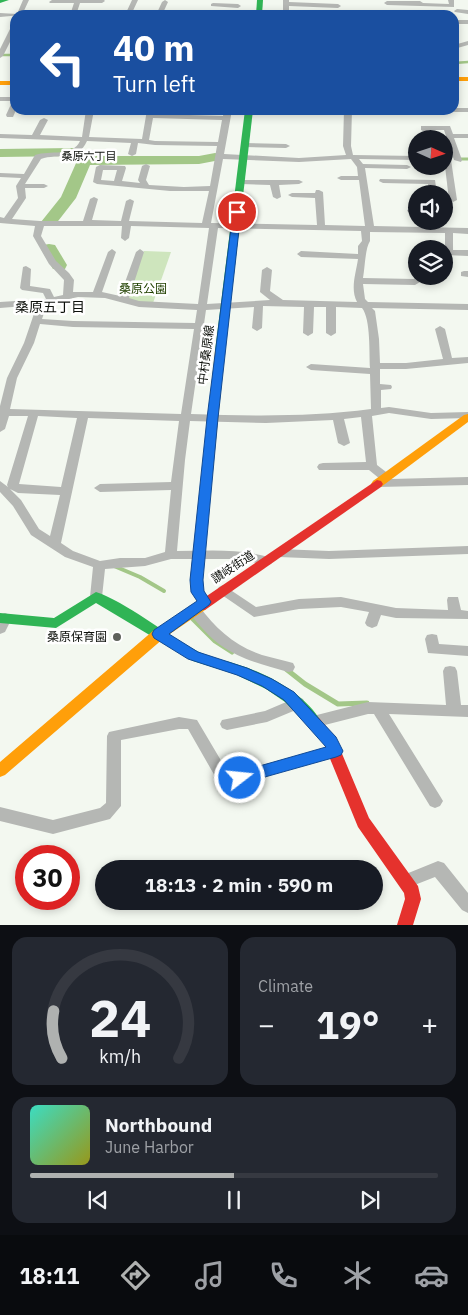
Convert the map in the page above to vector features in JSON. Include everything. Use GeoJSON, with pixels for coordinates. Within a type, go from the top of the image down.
{"type":"FeatureCollection","features":[{"type":"Feature","properties":{"kind":"street"},"geometry":{"type":"LineString","coordinates":[[0,1],[6,0]]}},
{"type":"Feature","properties":{"kind":"street"},"geometry":{"type":"LineString","coordinates":[[387,4],[420,3],[452,6],[451,0]]}},
{"type":"Feature","properties":{"kind":"street"},"geometry":{"type":"LineString","coordinates":[[52,2],[102,1]]}},
{"type":"Feature","properties":{"kind":"street"},"geometry":{"type":"LineString","coordinates":[[161,10],[165,2]]}},
{"type":"Feature","properties":{"kind":"street"},"geometry":{"type":"LineString","coordinates":[[286,2],[312,6],[338,6]]}},
{"type":"Feature","properties":{"kind":"street"},"geometry":{"type":"LineString","coordinates":[[213,5],[240,3]]}},
{"type":"Feature","properties":{"kind":"street"},"geometry":{"type":"LineString","coordinates":[[0,56],[3,45]]}},
{"type":"Feature","properties":{"kind":"street"},"geometry":{"type":"LineString","coordinates":[[4,220],[22,198],[20,186],[24,176],[40,156],[73,153],[80,150],[89,115]]}},
{"type":"Feature","properties":{"kind":"street"},"geometry":{"type":"LineString","coordinates":[[145,141],[150,115]]}},
{"type":"Feature","properties":{"kind":"street"},"geometry":{"type":"LineString","coordinates":[[167,116],[197,115]]}},
{"type":"Feature","properties":{"kind":"street"},"geometry":{"type":"LineString","coordinates":[[172,555],[176,486],[199,326],[214,188],[227,115]]}},
{"type":"Feature","properties":{"kind":"street","name":"中村桑原線"},"geometry":{"type":"LineString","coordinates":[[199,606],[196,580],[198,555],[212,418],[248,115]]}},
{"type":"Feature","properties":{"kind":"street"},"geometry":{"type":"LineString","coordinates":[[348,115],[347,146],[352,157],[361,166],[383,174],[432,182],[432,185]]}},
{"type":"Feature","properties":{"kind":"street"},"geometry":{"type":"LineString","coordinates":[[35,137],[44,120]]}},
{"type":"Feature","properties":{"kind":"street"},"geometry":{"type":"LineString","coordinates":[[425,130],[424,128],[448,128],[448,130]]}},
{"type":"Feature","properties":{"kind":"street"},"geometry":{"type":"LineString","coordinates":[[0,136],[145,141],[169,148],[221,144]]}},
{"type":"Feature","properties":{"kind":"street"},"geometry":{"type":"LineString","coordinates":[[453,136],[468,136]]}},
{"type":"Feature","properties":{"kind":"street"},"geometry":{"type":"LineString","coordinates":[[132,154],[135,141]]}},
{"type":"Feature","properties":{"kind":"street"},"geometry":{"type":"LineString","coordinates":[[453,145],[458,160]]}},
{"type":"Feature","properties":{"kind":"street"},"geometry":{"type":"LineString","coordinates":[[219,156],[286,146]]}},
{"type":"Feature","properties":{"kind":"street"},"geometry":{"type":"LineString","coordinates":[[244,151],[299,160],[352,157],[408,158]]}},
{"type":"Feature","properties":{"kind":"street"},"geometry":{"type":"LineString","coordinates":[[453,160],[468,161]]}},
{"type":"Feature","properties":{"kind":"street"},"geometry":{"type":"LineString","coordinates":[[146,166],[142,180],[147,187]]}},
{"type":"Feature","properties":{"kind":"street"},"geometry":{"type":"LineString","coordinates":[[361,166],[368,230],[366,241],[362,246],[358,281],[360,299],[368,306],[370,311],[374,339],[374,387],[371,412],[372,466],[382,480],[467,485]]}},
{"type":"Feature","properties":{"kind":"street"},"geometry":{"type":"LineString","coordinates":[[383,174],[407,167]]}},
{"type":"Feature","properties":{"kind":"street"},"geometry":{"type":"LineString","coordinates":[[0,175],[24,176]]}},
{"type":"Feature","properties":{"kind":"street"},"geometry":{"type":"LineString","coordinates":[[340,178],[362,178]]}},
{"type":"Feature","properties":{"kind":"street"},"geometry":{"type":"LineString","coordinates":[[118,182],[147,187],[200,190],[214,188]]}},
{"type":"Feature","properties":{"kind":"street"},"geometry":{"type":"LineString","coordinates":[[240,182],[299,182]]}},
{"type":"Feature","properties":{"kind":"street"},"geometry":{"type":"LineString","coordinates":[[272,183],[275,185],[277,197]]}},
{"type":"Feature","properties":{"kind":"street"},"geometry":{"type":"LineString","coordinates":[[20,186],[44,186]]}},
{"type":"Feature","properties":{"kind":"street"},"geometry":{"type":"LineString","coordinates":[[292,195],[319,194],[321,229]]}},
{"type":"Feature","properties":{"kind":"street"},"geometry":{"type":"LineString","coordinates":[[91,223],[97,199]]}},
{"type":"Feature","properties":{"kind":"street"},"geometry":{"type":"LineString","coordinates":[[125,238],[130,201]]}},
{"type":"Feature","properties":{"kind":"street"},"geometry":{"type":"LineString","coordinates":[[4,220],[40,224],[91,223],[368,230],[408,228]]}},
{"type":"Feature","properties":{"kind":"street"},"geometry":{"type":"LineString","coordinates":[[40,224],[37,236],[52,262],[69,280],[68,295]]}},
{"type":"Feature","properties":{"kind":"street"},"geometry":{"type":"LineString","coordinates":[[468,231],[449,230],[448,253],[468,253]]}},
{"type":"Feature","properties":{"kind":"street"},"geometry":{"type":"LineString","coordinates":[[97,294],[112,252]]}},
{"type":"Feature","properties":{"kind":"street"},"geometry":{"type":"LineString","coordinates":[[123,301],[140,252]]}},
{"type":"Feature","properties":{"kind":"street"},"geometry":{"type":"LineString","coordinates":[[300,254],[362,257]]}},
{"type":"Feature","properties":{"kind":"street"},"geometry":{"type":"LineString","coordinates":[[0,429],[2,412],[12,378],[47,301],[47,291],[26,288],[26,269]]}},
{"type":"Feature","properties":{"kind":"street"},"geometry":{"type":"LineString","coordinates":[[267,270],[265,292],[280,303]]}},
{"type":"Feature","properties":{"kind":"street"},"geometry":{"type":"LineString","coordinates":[[358,281],[408,282]]}},
{"type":"Feature","properties":{"kind":"street"},"geometry":{"type":"LineString","coordinates":[[0,305],[47,301],[68,295],[97,294],[139,304],[201,307],[226,307],[259,303],[468,307]]}},
{"type":"Feature","properties":{"kind":"street"},"geometry":{"type":"LineString","coordinates":[[257,328],[259,303]]}},
{"type":"Feature","properties":{"kind":"street"},"geometry":{"type":"LineString","coordinates":[[308,334],[309,303]]}},
{"type":"Feature","properties":{"kind":"street"},"geometry":{"type":"LineString","coordinates":[[331,304],[332,333]]}},
{"type":"Feature","properties":{"kind":"street"},"geometry":{"type":"LineString","coordinates":[[78,324],[82,312]]}},
{"type":"Feature","properties":{"kind":"street"},"geometry":{"type":"LineString","coordinates":[[37,321],[78,324],[199,326]]}},
{"type":"Feature","properties":{"kind":"street"},"geometry":{"type":"LineString","coordinates":[[440,329],[448,361]]}},
{"type":"Feature","properties":{"kind":"street"},"geometry":{"type":"LineString","coordinates":[[444,343],[456,343]]}},
{"type":"Feature","properties":{"kind":"street"},"geometry":{"type":"LineString","coordinates":[[310,367],[374,368],[468,360]]}},
{"type":"Feature","properties":{"kind":"street"},"geometry":{"type":"LineString","coordinates":[[374,387],[387,388]]}},
{"type":"Feature","properties":{"kind":"street"},"geometry":{"type":"LineString","coordinates":[[2,412],[266,420],[338,417],[389,410],[467,419]]}},
{"type":"Feature","properties":{"kind":"street"},"geometry":{"type":"LineString","coordinates":[[34,413],[13,485],[18,490],[66,491]]}},
{"type":"Feature","properties":{"kind":"street"},"geometry":{"type":"LineString","coordinates":[[55,543],[83,414]]}},
{"type":"Feature","properties":{"kind":"street"},"geometry":{"type":"LineString","coordinates":[[338,417],[344,442]]}},
{"type":"Feature","properties":{"kind":"street","name":"讃岐街道"},"geometry":{"type":"LineString","coordinates":[[0,771],[159,634],[279,553],[467,419]]}},
{"type":"Feature","properties":{"kind":"street"},"geometry":{"type":"LineString","coordinates":[[322,467],[372,466]]}},
{"type":"Feature","properties":{"kind":"street"},"geometry":{"type":"LineString","coordinates":[[0,485],[16,503],[35,532],[55,543],[69,554],[99,565],[120,562],[145,562],[172,555],[236,555],[266,561]]}},
{"type":"Feature","properties":{"kind":"street"},"geometry":{"type":"LineString","coordinates":[[100,488],[176,486]]}},
{"type":"Feature","properties":{"kind":"street"},"geometry":{"type":"LineString","coordinates":[[279,553],[348,555],[468,550]]}},
{"type":"Feature","properties":{"kind":"street"},"geometry":{"type":"LineString","coordinates":[[96,597],[99,565]]}},
{"type":"Feature","properties":{"kind":"street"},"geometry":{"type":"LineString","coordinates":[[223,590],[254,612],[299,604],[341,602],[396,613],[461,615],[453,600]]}},
{"type":"Feature","properties":{"kind":"street"},"geometry":{"type":"LineString","coordinates":[[2,622],[56,623],[96,597]]}},
{"type":"Feature","properties":{"kind":"street"},"geometry":{"type":"LineString","coordinates":[[96,597],[120,609],[193,656],[267,682],[298,703],[330,741],[336,751],[363,822],[412,890],[413,899],[405,925]]}},
{"type":"Feature","properties":{"kind":"street"},"geometry":{"type":"LineString","coordinates":[[199,606],[207,628],[221,642],[259,660],[288,667]]}},
{"type":"Feature","properties":{"kind":"street"},"geometry":{"type":"LineString","coordinates":[[372,623],[376,609]]}},
{"type":"Feature","properties":{"kind":"street"},"geometry":{"type":"LineString","coordinates":[[432,639],[433,650],[468,651]]}},
{"type":"Feature","properties":{"kind":"street"},"geometry":{"type":"LineString","coordinates":[[313,722],[352,711],[378,708],[461,711],[450,671]]}},
{"type":"Feature","properties":{"kind":"street"},"geometry":{"type":"LineString","coordinates":[[227,724],[267,716],[298,703]]}},
{"type":"Feature","properties":{"kind":"street"},"geometry":{"type":"LineString","coordinates":[[378,708],[435,801]]}},
{"type":"Feature","properties":{"kind":"street"},"geometry":{"type":"LineString","coordinates":[[0,814],[53,827],[105,814],[113,806],[114,736],[180,723],[192,724],[225,781],[336,751]]}},
{"type":"Feature","properties":{"kind":"street"},"geometry":{"type":"LineString","coordinates":[[407,881],[438,868],[468,905]]}},
{"type":"Feature","properties":{"kind":"green space","name":"桑原公園"},"geometry":{"type":"Polygon","coordinates":[[[144,251],[171,252],[153,303],[124,300],[144,251]]]}},
{"type":"Feature","properties":{"kind":"waterway"},"geometry":{"type":"LineString","coordinates":[[3,55],[10,55]]}},
{"type":"Feature","properties":{"kind":"waterway"},"geometry":{"type":"LineString","coordinates":[[459,63],[468,62]]}},
{"type":"Feature","properties":{"kind":"waterway"},"geometry":{"type":"LineString","coordinates":[[0,153],[72,152]]}},
{"type":"Feature","properties":{"kind":"waterway"},"geometry":{"type":"LineString","coordinates":[[77,153],[85,160]]}},
{"type":"Feature","properties":{"kind":"waterway"},"geometry":{"type":"LineString","coordinates":[[85,160],[199,160],[215,157]]}},
{"type":"Feature","properties":{"kind":"waterway"},"geometry":{"type":"LineString","coordinates":[[460,159],[468,159]]}},
{"type":"Feature","properties":{"kind":"waterway"},"geometry":{"type":"LineString","coordinates":[[49,222],[68,198],[85,160]]}},
{"type":"Feature","properties":{"kind":"waterway"},"geometry":{"type":"LineString","coordinates":[[49,249],[59,265]]}},
{"type":"Feature","properties":{"kind":"waterway"},"geometry":{"type":"LineString","coordinates":[[114,566],[140,577],[164,591]]}},
{"type":"Feature","properties":{"kind":"waterway"},"geometry":{"type":"LineString","coordinates":[[192,618],[215,641],[232,652]]}},
{"type":"Feature","properties":{"kind":"waterway"},"geometry":{"type":"LineString","coordinates":[[286,669],[305,684],[338,704],[367,703]]}},
{"type":"Feature","properties":{"kind":"traffic: fast"},"geometry":{"type":"LineString","coordinates":[[0,1],[6,0]]}},
{"type":"Feature","properties":{"kind":"traffic: fast"},"geometry":{"type":"LineString","coordinates":[[259,10],[260,0]]}},
{"type":"Feature","properties":{"kind":"traffic: fast"},"geometry":{"type":"LineString","coordinates":[[220,351],[248,115]]}},
{"type":"Feature","properties":{"kind":"traffic: fast"},"geometry":{"type":"LineString","coordinates":[[0,618],[56,623],[96,597],[197,658],[239,670],[261,679],[290,698],[314,722]]}},
{"type":"Feature","properties":{"kind":"traffic: slow"},"geometry":{"type":"LineString","coordinates":[[459,79],[468,79]]}},
{"type":"Feature","properties":{"kind":"traffic: slow"},"geometry":{"type":"LineString","coordinates":[[0,83],[10,83]]}},
{"type":"Feature","properties":{"kind":"traffic: slow"},"geometry":{"type":"LineString","coordinates":[[204,602],[198,592],[196,580],[220,351]]}},
{"type":"Feature","properties":{"kind":"traffic: slow"},"geometry":{"type":"LineString","coordinates":[[377,484],[468,417]]}},
{"type":"Feature","properties":{"kind":"traffic: slow"},"geometry":{"type":"LineString","coordinates":[[0,771],[159,634],[200,607]]}},
{"type":"Feature","properties":{"kind":"traffic: jam"},"geometry":{"type":"LineString","coordinates":[[200,607],[377,484]]}},
{"type":"Feature","properties":{"kind":"traffic: jam"},"geometry":{"type":"LineString","coordinates":[[314,722],[330,741],[363,822],[412,891],[413,899],[405,925]]}},
{"type":"Feature","properties":{"kind":"place","name":"桑原保育園"},"geometry":{"type":"Point","coordinates":[117,637]}},
{"type":"Feature","properties":{"kind":"district","name":"桑原六丁目"},"geometry":{"type":"Point","coordinates":[89,156]}},
{"type":"Feature","properties":{"kind":"district","name":"桑原五丁目"},"geometry":{"type":"Point","coordinates":[50,307]}},
{"type":"Feature","properties":{"kind":"route"},"geometry":{"type":"LineString","coordinates":[[237,212],[212,418],[196,580],[198,592],[204,602],[159,634],[193,656],[267,682],[289,696],[298,703],[330,741],[336,751],[240,778]]}}]}
